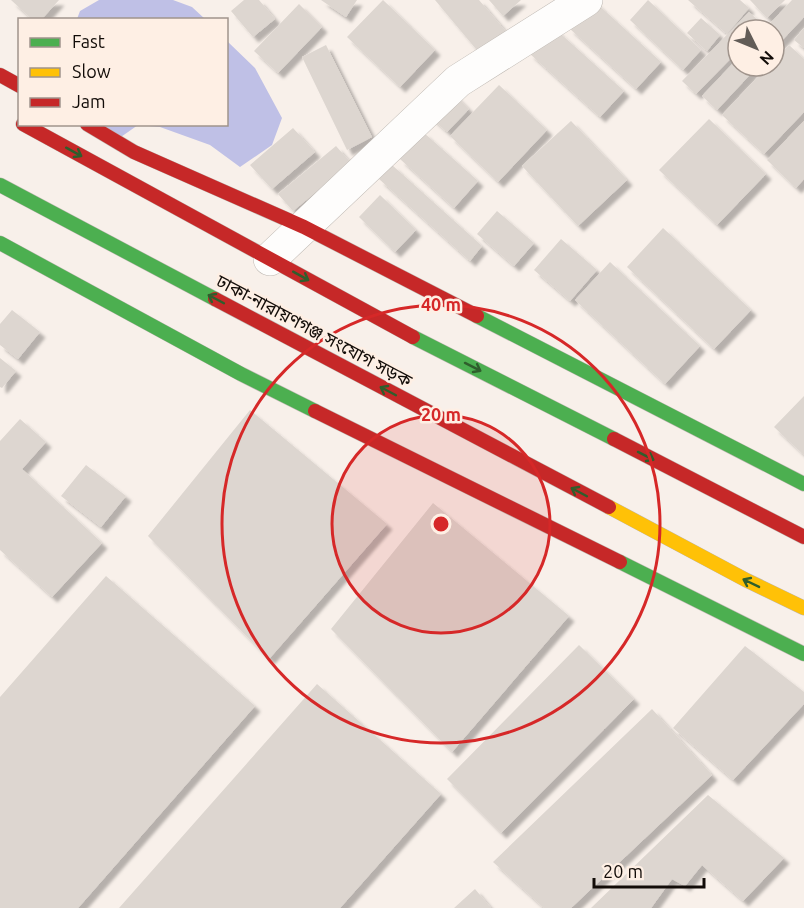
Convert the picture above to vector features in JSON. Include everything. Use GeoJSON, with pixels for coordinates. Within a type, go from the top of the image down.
{"type":"FeatureCollection","features":[{"type":"Feature","properties":{"kind":"main road"},"geometry":{"type":"LineString","coordinates":[[0,75],[18,85]]}},
{"type":"Feature","properties":{"kind":"main road"},"geometry":{"type":"LineString","coordinates":[[24,126],[367,313],[804,537]]}},
{"type":"Feature","properties":{"kind":"main road"},"geometry":{"type":"LineString","coordinates":[[90,126],[134,152],[304,227],[804,484]]}},
{"type":"Feature","properties":{"kind":"main road","name":"ঢাকা-নারায়ণগঞ্জ সংযোগ সড়ক"},"geometry":{"type":"LineString","coordinates":[[0,185],[746,580],[804,608]]}},
{"type":"Feature","properties":{"kind":"main road"},"geometry":{"type":"LineString","coordinates":[[0,243],[241,374],[804,654]]}},
{"type":"Feature","properties":{"kind":"street"},"geometry":{"type":"LineString","coordinates":[[270,260],[458,81],[586,0]]}},
{"type":"Feature","properties":{"kind":"water"},"geometry":{"type":"Polygon","coordinates":[[[99,0],[173,0],[192,7],[204,18],[77,18],[80,11],[99,0]]]}},
{"type":"Feature","properties":{"kind":"water"},"geometry":{"type":"Polygon","coordinates":[[[228,42],[255,68],[282,118],[272,145],[240,167],[210,145],[160,127],[149,126],[228,126],[228,42]]]}},
{"type":"Feature","properties":{"kind":"water"},"geometry":{"type":"Polygon","coordinates":[[[100,126],[137,126],[118,139],[100,126]]]}},
{"type":"Feature","properties":{"kind":"building"},"geometry":{"type":"Polygon","coordinates":[[[11,0],[59,0],[43,18],[31,18],[11,0]]]}},
{"type":"Feature","properties":{"kind":"building"},"geometry":{"type":"Polygon","coordinates":[[[244,0],[259,0],[275,19],[253,37],[231,11],[244,0]]]}},
{"type":"Feature","properties":{"kind":"building"},"geometry":{"type":"Polygon","coordinates":[[[321,0],[357,0],[346,17],[321,0]]]}},
{"type":"Feature","properties":{"kind":"building"},"geometry":{"type":"Polygon","coordinates":[[[383,0],[435,50],[400,87],[347,37],[383,0]]]}},
{"type":"Feature","properties":{"kind":"building"},"geometry":{"type":"Polygon","coordinates":[[[435,0],[479,0],[507,33],[481,55],[435,0]]]}},
{"type":"Feature","properties":{"kind":"building"},"geometry":{"type":"Polygon","coordinates":[[[489,0],[521,0],[503,16],[489,0]]]}},
{"type":"Feature","properties":{"kind":"building"},"geometry":{"type":"Polygon","coordinates":[[[648,0],[701,50],[683,70],[630,20],[648,0]]]}},
{"type":"Feature","properties":{"kind":"building"},"geometry":{"type":"Polygon","coordinates":[[[688,0],[740,0],[749,8],[741,18],[726,18],[726,33],[688,0]]]}},
{"type":"Feature","properties":{"kind":"building"},"geometry":{"type":"Polygon","coordinates":[[[750,0],[785,0],[767,18],[750,0]]]}},
{"type":"Feature","properties":{"kind":"building"},"geometry":{"type":"Polygon","coordinates":[[[792,0],[804,0],[804,17],[786,36],[786,18],[775,18],[792,0]]]}},
{"type":"Feature","properties":{"kind":"building"},"geometry":{"type":"Polygon","coordinates":[[[594,1],[661,62],[636,89],[569,28],[594,1]]]}},
{"type":"Feature","properties":{"kind":"building"},"geometry":{"type":"Polygon","coordinates":[[[299,4],[322,27],[278,73],[254,51],[299,4]]]}},
{"type":"Feature","properties":{"kind":"building"},"geometry":{"type":"Polygon","coordinates":[[[749,12],[755,18],[743,18],[749,12]]]}},
{"type":"Feature","properties":{"kind":"building"},"geometry":{"type":"Polygon","coordinates":[[[701,18],[720,35],[707,51],[687,33],[701,18]]]}},
{"type":"Feature","properties":{"kind":"building"},"geometry":{"type":"Polygon","coordinates":[[[553,27],[624,91],[600,117],[529,53],[553,27]]]}},
{"type":"Feature","properties":{"kind":"building"},"geometry":{"type":"Polygon","coordinates":[[[804,28],[804,48],[794,40],[804,28]]]}},
{"type":"Feature","properties":{"kind":"building"},"geometry":{"type":"Polygon","coordinates":[[[726,36],[726,63],[696,94],[682,81],[726,36]]]}},
{"type":"Feature","properties":{"kind":"building"},"geometry":{"type":"Polygon","coordinates":[[[326,45],[372,137],[347,150],[302,57],[326,45]]]}},
{"type":"Feature","properties":{"kind":"building"},"geometry":{"type":"Polygon","coordinates":[[[789,45],[804,59],[804,112],[764,154],[722,115],[757,78],[786,78],[786,48],[789,45]]]}},
{"type":"Feature","properties":{"kind":"building"},"geometry":{"type":"Polygon","coordinates":[[[726,71],[726,78],[747,78],[717,110],[702,96],[726,71]]]}},
{"type":"Feature","properties":{"kind":"building"},"geometry":{"type":"Polygon","coordinates":[[[499,85],[547,130],[498,182],[450,136],[499,85]]]}},
{"type":"Feature","properties":{"kind":"building"},"geometry":{"type":"Polygon","coordinates":[[[450,90],[469,109],[447,132],[427,114],[450,90]]]}},
{"type":"Feature","properties":{"kind":"building"},"geometry":{"type":"Polygon","coordinates":[[[709,119],[766,174],[717,225],[659,170],[709,119]]]}},
{"type":"Feature","properties":{"kind":"building"},"geometry":{"type":"Polygon","coordinates":[[[571,121],[627,180],[578,226],[522,166],[571,121]]]}},
{"type":"Feature","properties":{"kind":"building"},"geometry":{"type":"Polygon","coordinates":[[[804,121],[804,179],[796,188],[767,160],[804,121]]]}},
{"type":"Feature","properties":{"kind":"building"},"geometry":{"type":"Polygon","coordinates":[[[293,128],[315,152],[272,189],[250,165],[293,128]]]}},
{"type":"Feature","properties":{"kind":"building"},"geometry":{"type":"Polygon","coordinates":[[[423,132],[478,181],[454,208],[400,159],[423,132]]]}},
{"type":"Feature","properties":{"kind":"building"},"geometry":{"type":"Polygon","coordinates":[[[336,146],[351,163],[293,211],[278,194],[336,146]]]}},
{"type":"Feature","properties":{"kind":"building"},"geometry":{"type":"Polygon","coordinates":[[[392,165],[482,246],[470,261],[379,179],[392,165]]]}},
{"type":"Feature","properties":{"kind":"building"},"geometry":{"type":"Polygon","coordinates":[[[380,195],[416,230],[395,252],[359,217],[380,195]]]}},
{"type":"Feature","properties":{"kind":"building"},"geometry":{"type":"Polygon","coordinates":[[[497,211],[534,243],[514,266],[477,234],[497,211]]]}},
{"type":"Feature","properties":{"kind":"building"},"geometry":{"type":"Polygon","coordinates":[[[663,228],[751,310],[714,349],[627,267],[663,228]]]}},
{"type":"Feature","properties":{"kind":"building"},"geometry":{"type":"Polygon","coordinates":[[[561,239],[597,270],[570,301],[534,270],[561,239]]]}},
{"type":"Feature","properties":{"kind":"building"},"geometry":{"type":"Polygon","coordinates":[[[610,262],[700,346],[665,384],[575,300],[610,262]]]}},
{"type":"Feature","properties":{"kind":"building"},"geometry":{"type":"Polygon","coordinates":[[[12,310],[40,332],[18,359],[0,345],[0,324],[12,310]]]}},
{"type":"Feature","properties":{"kind":"building"},"geometry":{"type":"Polygon","coordinates":[[[0,358],[16,371],[2,388],[0,387],[0,358]]]}},
{"type":"Feature","properties":{"kind":"building"},"geometry":{"type":"Polygon","coordinates":[[[804,396],[804,455],[774,427],[804,396]]]}},
{"type":"Feature","properties":{"kind":"building"},"geometry":{"type":"Polygon","coordinates":[[[250,410],[387,524],[269,659],[148,536],[250,410]]]}},
{"type":"Feature","properties":{"kind":"building"},"geometry":{"type":"Polygon","coordinates":[[[20,419],[46,442],[22,469],[102,543],[52,597],[0,550],[0,441],[20,419]]]}},
{"type":"Feature","properties":{"kind":"building"},"geometry":{"type":"Polygon","coordinates":[[[86,465],[126,496],[101,527],[61,496],[86,465]]]}},
{"type":"Feature","properties":{"kind":"building"},"geometry":{"type":"Polygon","coordinates":[[[433,503],[569,616],[452,752],[331,629],[433,503]]]}},
{"type":"Feature","properties":{"kind":"building"},"geometry":{"type":"Polygon","coordinates":[[[106,576],[255,706],[78,908],[0,908],[0,697],[106,576]]]}},
{"type":"Feature","properties":{"kind":"building"},"geometry":{"type":"Polygon","coordinates":[[[579,645],[634,699],[501,833],[447,779],[579,645]]]}},
{"type":"Feature","properties":{"kind":"building"},"geometry":{"type":"Polygon","coordinates":[[[745,646],[804,692],[804,704],[733,780],[673,728],[745,646]]]}},
{"type":"Feature","properties":{"kind":"building"},"geometry":{"type":"Polygon","coordinates":[[[317,684],[441,794],[340,908],[119,908],[317,684]]]}},
{"type":"Feature","properties":{"kind":"building"},"geometry":{"type":"Polygon","coordinates":[[[652,709],[712,775],[571,908],[544,908],[493,862],[652,709]]]}},
{"type":"Feature","properties":{"kind":"building"},"geometry":{"type":"Polygon","coordinates":[[[708,795],[784,858],[743,901],[702,865],[685,886],[672,879],[651,908],[591,908],[708,795]]]}},
{"type":"Feature","properties":{"kind":"building"},"geometry":{"type":"Polygon","coordinates":[[[475,889],[491,908],[454,908],[475,889]]]}},
{"type":"Feature","properties":{"kind":"traffic: fast"},"geometry":{"type":"LineString","coordinates":[[0,185],[215,299]]}},
{"type":"Feature","properties":{"kind":"traffic: fast"},"geometry":{"type":"LineString","coordinates":[[0,243],[241,374],[315,411]]}},
{"type":"Feature","properties":{"kind":"traffic: fast"},"geometry":{"type":"LineString","coordinates":[[477,316],[804,484]]}},
{"type":"Feature","properties":{"kind":"traffic: fast"},"geometry":{"type":"LineString","coordinates":[[413,337],[614,439]]}},
{"type":"Feature","properties":{"kind":"traffic: fast"},"geometry":{"type":"LineString","coordinates":[[620,562],[804,654]]}},
{"type":"Feature","properties":{"kind":"traffic: slow"},"geometry":{"type":"LineString","coordinates":[[609,507],[746,580],[804,608]]}},
{"type":"Feature","properties":{"kind":"traffic: jam"},"geometry":{"type":"LineString","coordinates":[[0,75],[18,85]]}},
{"type":"Feature","properties":{"kind":"traffic: jam"},"geometry":{"type":"LineString","coordinates":[[27,126],[413,337]]}},
{"type":"Feature","properties":{"kind":"traffic: jam"},"geometry":{"type":"LineString","coordinates":[[90,126],[134,152],[304,227],[477,316]]}},
{"type":"Feature","properties":{"kind":"traffic: jam"},"geometry":{"type":"LineString","coordinates":[[215,299],[609,507]]}},
{"type":"Feature","properties":{"kind":"traffic: jam"},"geometry":{"type":"LineString","coordinates":[[315,411],[620,562]]}},
{"type":"Feature","properties":{"kind":"traffic: jam"},"geometry":{"type":"LineString","coordinates":[[614,439],[804,537]]}}]}
